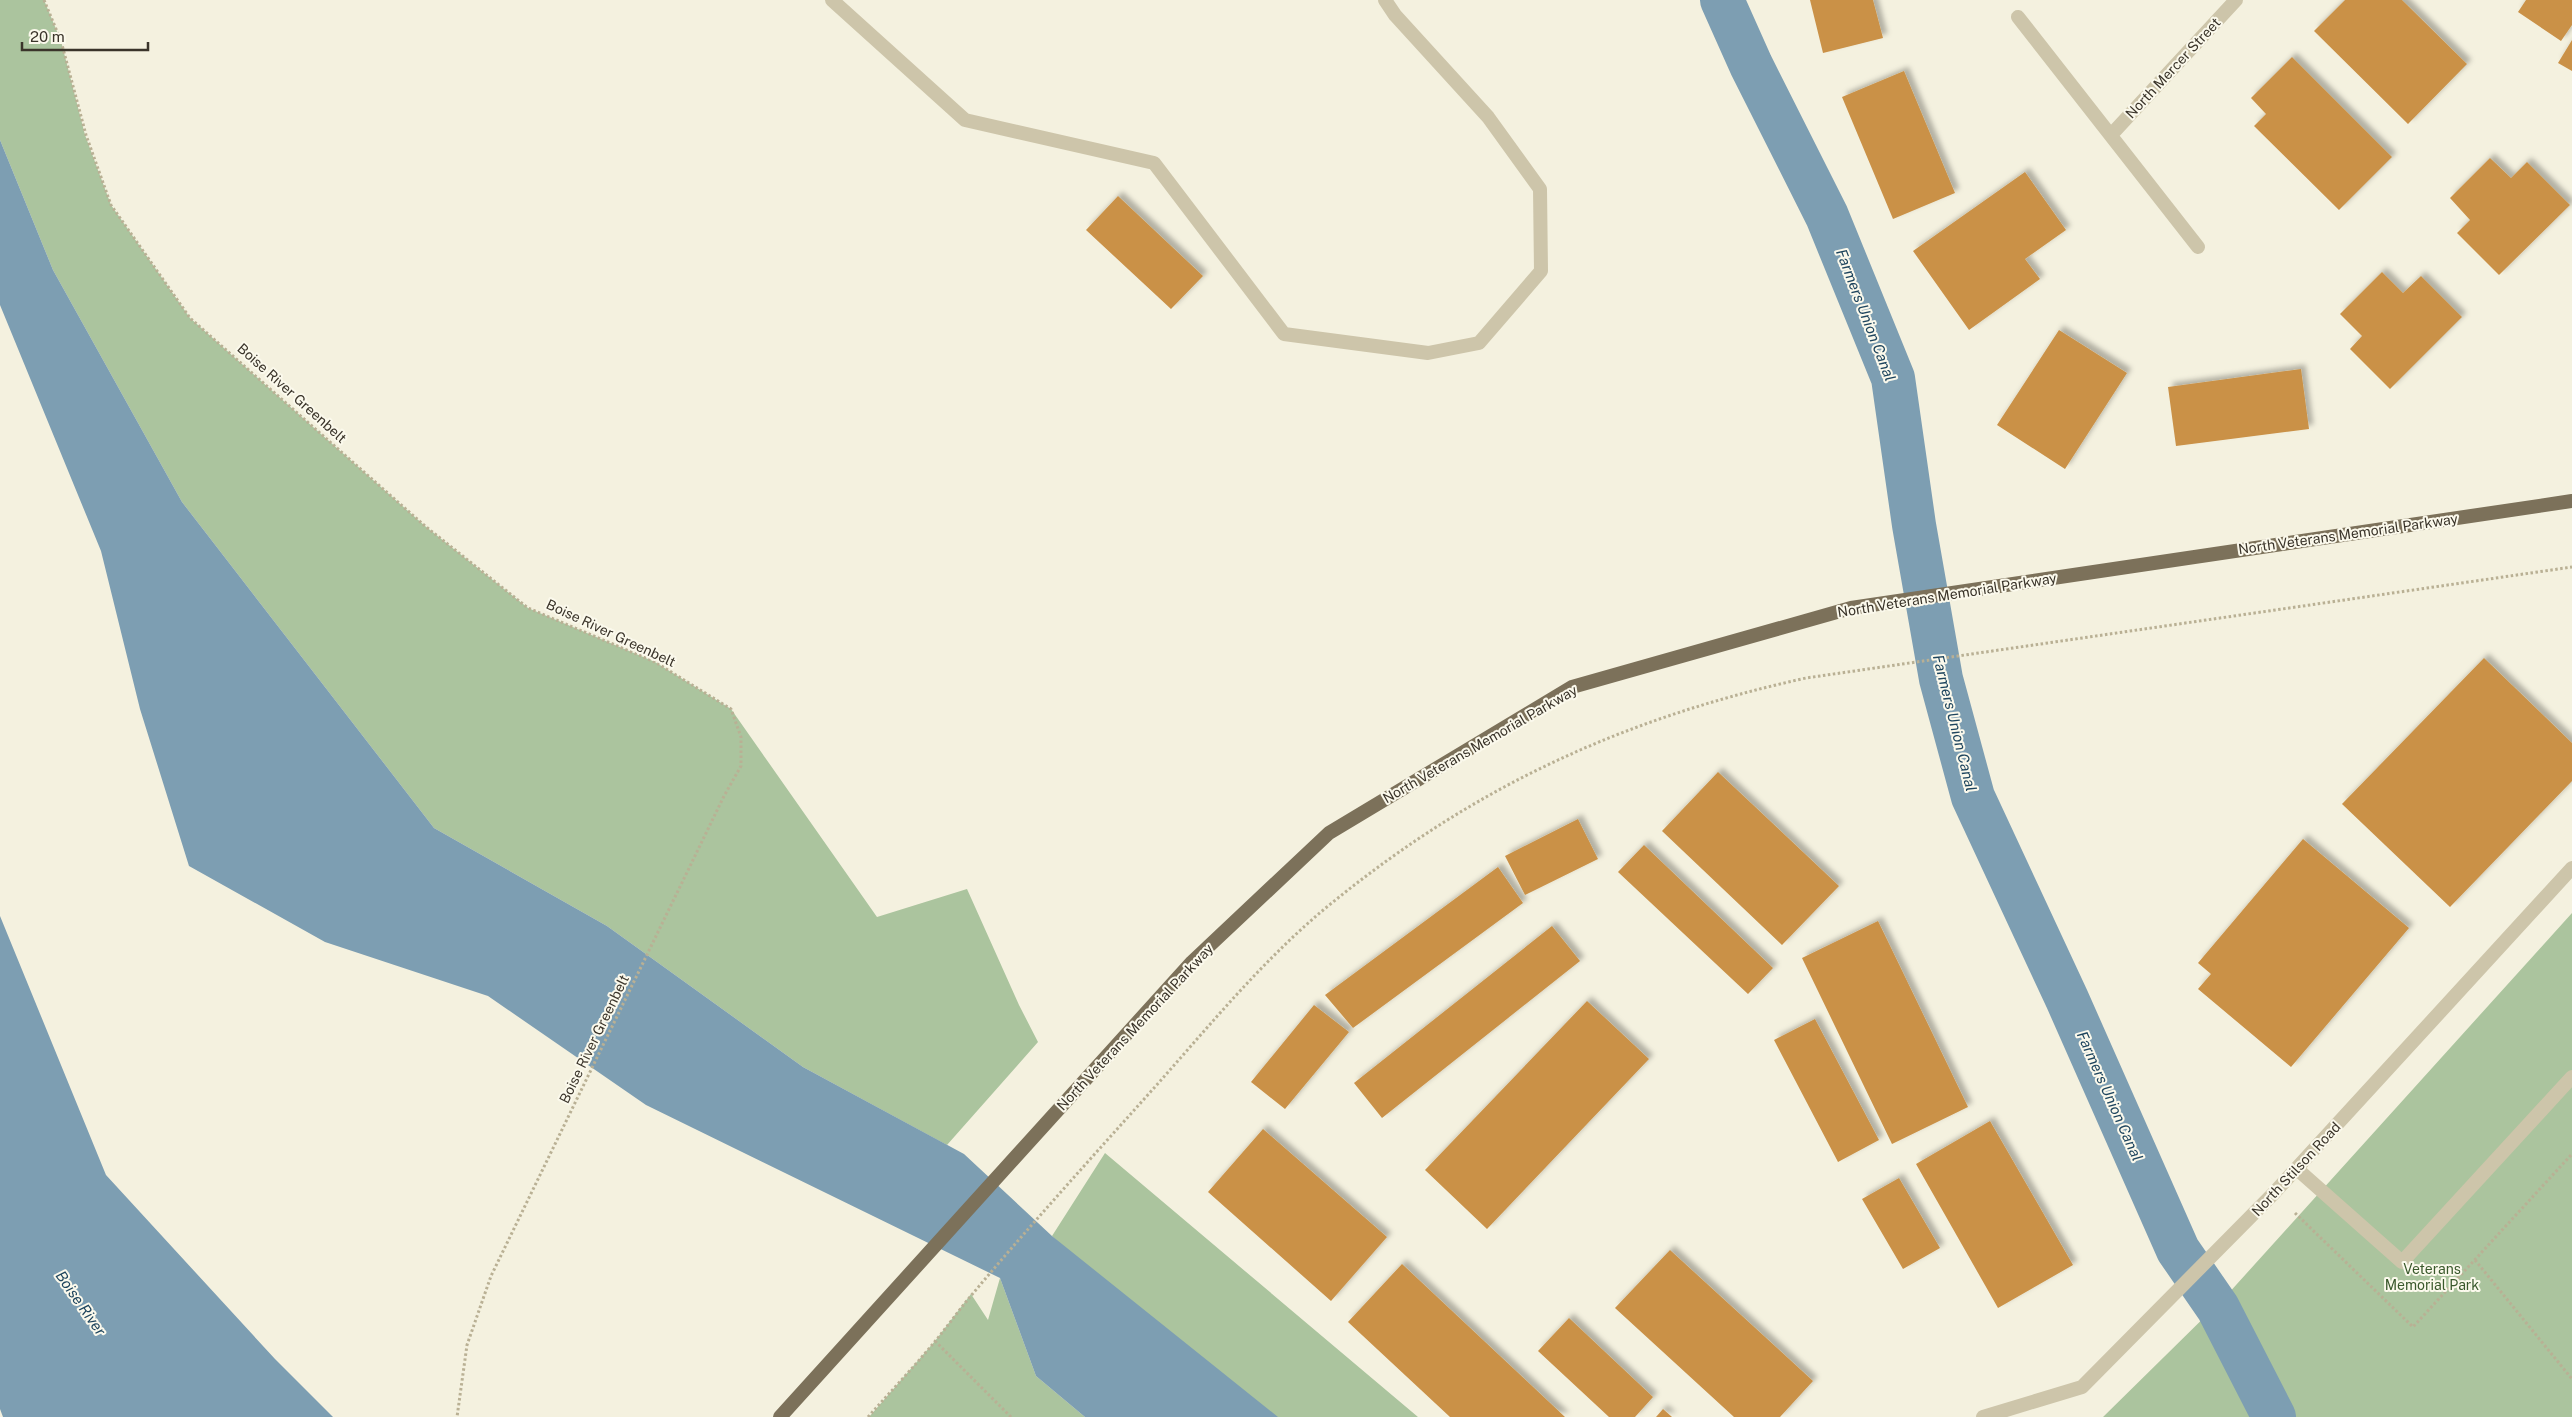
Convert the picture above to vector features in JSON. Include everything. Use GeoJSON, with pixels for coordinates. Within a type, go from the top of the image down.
{"type":"FeatureCollection","features":[{"type":"Feature","properties":{"kind":"main road","name":"North Veterans Memorial Parkway"},"geometry":{"type":"LineString","coordinates":[[780,1417],[1192,962],[1329,833],[1572,687],[1851,608],[2572,501]]}},
{"type":"Feature","properties":{"kind":"street"},"geometry":{"type":"LineString","coordinates":[[832,0],[965,120],[1154,163],[1284,334],[1428,353],[1479,343],[1541,271],[1540,188],[1488,116],[1395,14],[1385,0]]}},
{"type":"Feature","properties":{"kind":"street","name":"North Mercer Street"},"geometry":{"type":"LineString","coordinates":[[2111,135],[2236,0]]}},
{"type":"Feature","properties":{"kind":"street"},"geometry":{"type":"LineString","coordinates":[[2018,17],[2198,247]]}},
{"type":"Feature","properties":{"kind":"street","name":"North Stilson Road"},"geometry":{"type":"LineString","coordinates":[[1983,1417],[2082,1387],[2297,1169],[2572,868]]}},
{"type":"Feature","properties":{"kind":"street"},"geometry":{"type":"LineString","coordinates":[[2297,1169],[2402,1262],[2572,1077]]}},
{"type":"Feature","properties":{"kind":"path","name":"Boise River Greenbelt"},"geometry":{"type":"LineString","coordinates":[[44,0],[61,41],[86,135],[111,205],[190,318],[425,526],[528,608],[655,662],[732,709],[741,737],[741,766],[724,796],[491,1276],[467,1345],[457,1417]]}},
{"type":"Feature","properties":{"kind":"path"},"geometry":{"type":"LineString","coordinates":[[868,1417],[935,1341],[972,1294],[1232,998],[1330,904],[1390,858],[1447,819],[1512,782],[1568,754],[1660,717],[1742,692],[1806,678],[2572,567]]}},
{"type":"Feature","properties":{"kind":"path"},"geometry":{"type":"LineString","coordinates":[[2475,1260],[2572,1379]]}},
{"type":"Feature","properties":{"kind":"path"},"geometry":{"type":"LineString","coordinates":[[935,1341],[1011,1417]]}},
{"type":"Feature","properties":{"kind":"green space"},"geometry":{"type":"Polygon","coordinates":[[[0,0],[44,0],[61,41],[85,135],[111,205],[190,318],[425,526],[528,608],[655,662],[731,709],[877,917],[967,889],[1019,1005],[1038,1042],[947,1145],[803,1067],[607,926],[434,828],[182,502],[53,270],[0,140],[0,0]]]}},
{"type":"Feature","properties":{"kind":"green space","name":"Veterans Memorial Park"},"geometry":{"type":"Polygon","coordinates":[[[2572,913],[2572,1417],[2103,1417],[2227,1295],[2572,913]]]}},
{"type":"Feature","properties":{"kind":"green space"},"geometry":{"type":"Polygon","coordinates":[[[1105,1153],[1418,1417],[1235,1417],[1052,1236],[1105,1153]]]}},
{"type":"Feature","properties":{"kind":"green space"},"geometry":{"type":"Polygon","coordinates":[[[1000,1278],[1036,1376],[1085,1417],[869,1417],[935,1341],[971,1294],[988,1320],[1000,1278]]]}},
{"type":"Feature","properties":{"kind":"water"},"geometry":{"type":"Polygon","coordinates":[[[0,140],[53,270],[182,502],[434,828],[607,926],[803,1067],[964,1154],[1052,1236],[1278,1417],[1085,1417],[1036,1376],[1000,1278],[646,1105],[488,996],[325,942],[189,866],[140,709],[101,551],[0,305],[0,140]]]}},
{"type":"Feature","properties":{"kind":"water","name":"Boise River"},"geometry":{"type":"Polygon","coordinates":[[[0,916],[106,1175],[275,1359],[333,1417],[3,1417],[0,1409],[0,916]]]}},
{"type":"Feature","properties":{"kind":"building"},"geometry":{"type":"Polygon","coordinates":[[[1810,0],[1873,0],[1883,38],[1823,53],[1810,0]]]}},
{"type":"Feature","properties":{"kind":"building"},"geometry":{"type":"Polygon","coordinates":[[[2345,0],[2402,0],[2467,64],[2408,124],[2314,31],[2345,0]]]}},
{"type":"Feature","properties":{"kind":"building"},"geometry":{"type":"Polygon","coordinates":[[[2526,0],[2572,0],[2572,25],[2561,41],[2518,12],[2526,0]]]}},
{"type":"Feature","properties":{"kind":"building"},"geometry":{"type":"Polygon","coordinates":[[[2572,40],[2572,71],[2558,63],[2572,40]]]}},
{"type":"Feature","properties":{"kind":"building"},"geometry":{"type":"Polygon","coordinates":[[[2292,57],[2392,157],[2339,210],[2254,126],[2266,114],[2251,98],[2292,57]]]}},
{"type":"Feature","properties":{"kind":"building"},"geometry":{"type":"Polygon","coordinates":[[[1904,71],[1955,193],[1893,219],[1842,97],[1904,71]]]}},
{"type":"Feature","properties":{"kind":"building"},"geometry":{"type":"Polygon","coordinates":[[[2490,158],[2511,178],[2527,162],[2570,205],[2499,275],[2457,233],[2470,220],[2450,198],[2490,158]]]}},
{"type":"Feature","properties":{"kind":"building"},"geometry":{"type":"Polygon","coordinates":[[[2025,172],[2066,230],[2025,259],[2040,279],[1969,330],[1913,251],[2025,172]]]}},
{"type":"Feature","properties":{"kind":"building"},"geometry":{"type":"Polygon","coordinates":[[[1118,196],[1203,276],[1171,309],[1086,230],[1118,196]]]}},
{"type":"Feature","properties":{"kind":"building"},"geometry":{"type":"Polygon","coordinates":[[[2382,272],[2403,293],[2421,276],[2462,317],[2390,389],[2350,349],[2362,336],[2340,314],[2382,272]]]}},
{"type":"Feature","properties":{"kind":"building"},"geometry":{"type":"Polygon","coordinates":[[[2059,330],[2127,373],[2065,469],[1997,425],[2059,330]]]}},
{"type":"Feature","properties":{"kind":"building"},"geometry":{"type":"Polygon","coordinates":[[[2301,369],[2309,429],[2176,446],[2168,387],[2301,369]]]}},
{"type":"Feature","properties":{"kind":"building"},"geometry":{"type":"Polygon","coordinates":[[[2484,658],[2572,743],[2572,781],[2450,907],[2342,804],[2484,658]]]}},
{"type":"Feature","properties":{"kind":"building"},"geometry":{"type":"Polygon","coordinates":[[[1718,772],[1839,886],[1782,945],[1662,831],[1718,772]]]}},
{"type":"Feature","properties":{"kind":"building"},"geometry":{"type":"Polygon","coordinates":[[[1578,819],[1598,859],[1525,895],[1505,856],[1578,819]]]}},
{"type":"Feature","properties":{"kind":"building"},"geometry":{"type":"Polygon","coordinates":[[[2303,839],[2409,928],[2291,1067],[2198,989],[2211,974],[2198,963],[2303,839]]]}},
{"type":"Feature","properties":{"kind":"building"},"geometry":{"type":"Polygon","coordinates":[[[1644,845],[1773,968],[1748,994],[1618,872],[1644,845]]]}},
{"type":"Feature","properties":{"kind":"building"},"geometry":{"type":"Polygon","coordinates":[[[1498,867],[1523,903],[1353,1028],[1325,995],[1498,867]]]}},
{"type":"Feature","properties":{"kind":"building"},"geometry":{"type":"Polygon","coordinates":[[[1878,921],[1968,1107],[1892,1144],[1802,958],[1878,921]]]}},
{"type":"Feature","properties":{"kind":"building"},"geometry":{"type":"Polygon","coordinates":[[[1552,926],[1580,961],[1382,1118],[1354,1083],[1552,926]]]}},
{"type":"Feature","properties":{"kind":"building"},"geometry":{"type":"Polygon","coordinates":[[[1587,1001],[1649,1059],[1487,1229],[1425,1170],[1587,1001]]]}},
{"type":"Feature","properties":{"kind":"building"},"geometry":{"type":"Polygon","coordinates":[[[1314,1005],[1349,1032],[1285,1109],[1251,1082],[1314,1005]]]}},
{"type":"Feature","properties":{"kind":"building"},"geometry":{"type":"Polygon","coordinates":[[[1815,1019],[1879,1140],[1838,1162],[1774,1040],[1815,1019]]]}},
{"type":"Feature","properties":{"kind":"building"},"geometry":{"type":"Polygon","coordinates":[[[1990,1121],[2073,1265],[1998,1308],[1916,1164],[1990,1121]]]}},
{"type":"Feature","properties":{"kind":"building"},"geometry":{"type":"Polygon","coordinates":[[[1263,1129],[1387,1237],[1331,1301],[1208,1192],[1263,1129]]]}},
{"type":"Feature","properties":{"kind":"building"},"geometry":{"type":"Polygon","coordinates":[[[1899,1178],[1940,1248],[1903,1269],[1862,1199],[1899,1178]]]}},
{"type":"Feature","properties":{"kind":"building"},"geometry":{"type":"Polygon","coordinates":[[[1670,1250],[1813,1381],[1780,1417],[1734,1417],[1615,1308],[1670,1250]]]}},
{"type":"Feature","properties":{"kind":"building"},"geometry":{"type":"Polygon","coordinates":[[[1402,1264],[1565,1417],[1450,1417],[1348,1322],[1402,1264]]]}},
{"type":"Feature","properties":{"kind":"building"},"geometry":{"type":"Polygon","coordinates":[[[1569,1318],[1653,1397],[1635,1417],[1609,1417],[1538,1351],[1569,1318]]]}},
{"type":"Feature","properties":{"kind":"building"},"geometry":{"type":"Polygon","coordinates":[[[1663,1409],[1672,1417],[1656,1417],[1663,1409]]]}},
{"type":"Feature","properties":{"kind":"waterway","name":"Farmers Union Canal"},"geometry":{"type":"LineString","coordinates":[[1722,0],[1751,65],[1827,216],[1893,378],[1914,525],[1941,679],[1973,797],[2067,999],[2178,1250],[2218,1308],[2274,1417]]}}]}
